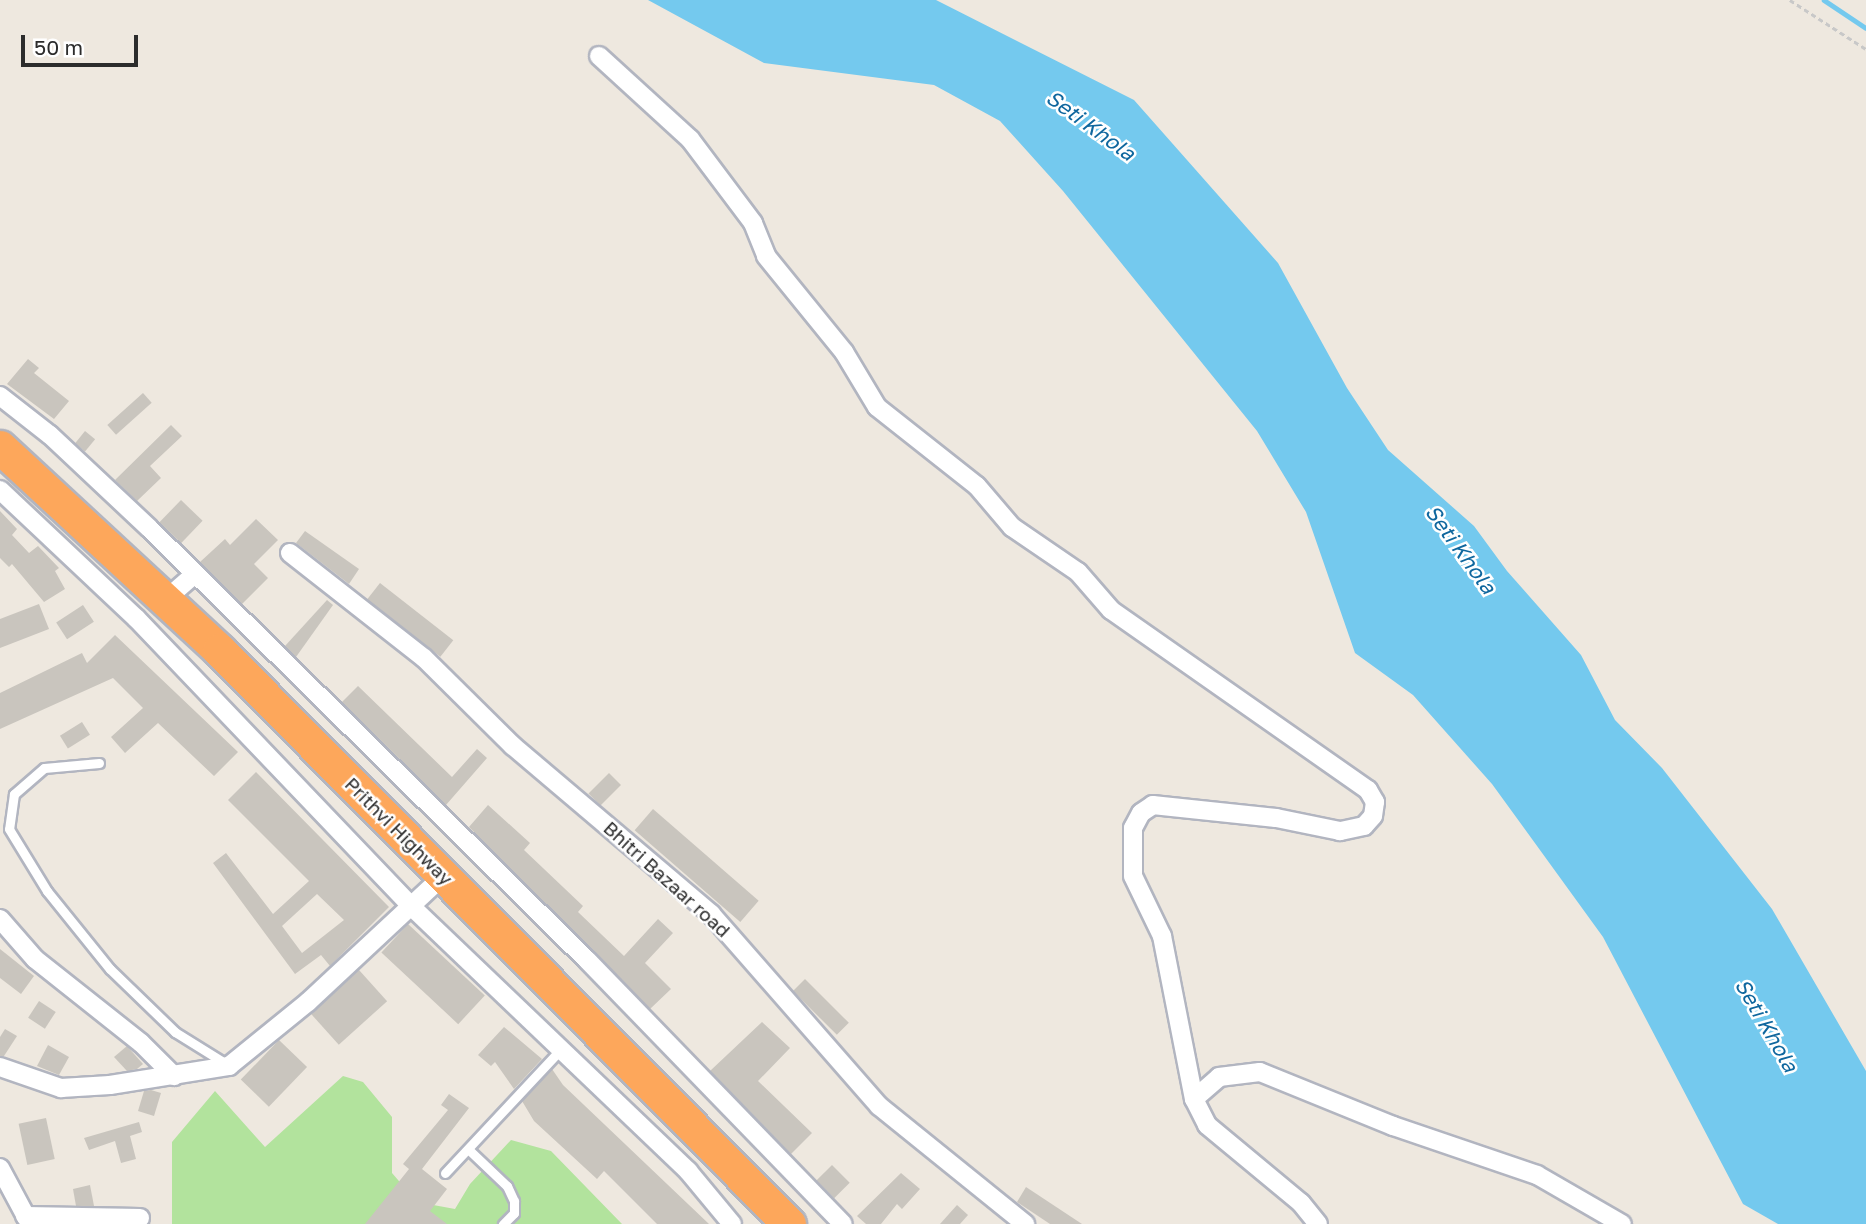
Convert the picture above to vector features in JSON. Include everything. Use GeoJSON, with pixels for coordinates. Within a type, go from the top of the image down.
{"type":"FeatureCollection","features":[{"type":"Feature","properties":{"kind":"highway","name":"Prithvi Highway"},"geometry":{"type":"LineString","coordinates":[[0,447],[165,600],[444,875],[789,1224]]}},
{"type":"Feature","properties":{"kind":"street"},"geometry":{"type":"LineString","coordinates":[[599,56],[690,139],[753,223],[766,256],[844,352],[877,407],[977,486],[1012,527],[1078,572],[1111,610],[1368,790],[1375,802],[1373,816],[1364,825],[1340,831],[1276,818],[1153,805],[1141,813],[1133,828],[1133,876],[1162,936],[1194,1099],[1207,1125],[1301,1203],[1318,1224]]}},
{"type":"Feature","properties":{"kind":"street"},"geometry":{"type":"LineString","coordinates":[[0,396],[50,435],[195,574],[588,961],[843,1224]]}},
{"type":"Feature","properties":{"kind":"street"},"geometry":{"type":"LineString","coordinates":[[0,490],[136,618],[413,908],[688,1171],[732,1224]]}},
{"type":"Feature","properties":{"kind":"street","name":"Bhitri Bazaar road"},"geometry":{"type":"LineString","coordinates":[[290,553],[424,659],[513,746],[711,914],[879,1106],[1025,1224]]}},
{"type":"Feature","properties":{"kind":"street"},"geometry":{"type":"LineString","coordinates":[[165,600],[195,574]]}},
{"type":"Feature","properties":{"kind":"street"},"geometry":{"type":"LineString","coordinates":[[0,1067],[61,1088],[174,1076],[229,1066],[309,1002],[413,908],[444,875]]}},
{"type":"Feature","properties":{"kind":"street"},"geometry":{"type":"LineString","coordinates":[[0,919],[36,959],[141,1043],[174,1076]]}},
{"type":"Feature","properties":{"kind":"street"},"geometry":{"type":"LineString","coordinates":[[1194,1099],[1219,1077],[1260,1072],[1393,1126],[1537,1175],[1622,1224]]}},
{"type":"Feature","properties":{"kind":"street"},"geometry":{"type":"LineString","coordinates":[[0,1168],[7,1198],[28,1220],[140,1218]]}},
{"type":"Feature","properties":{"kind":"lane"},"geometry":{"type":"LineString","coordinates":[[99,763],[44,768],[14,794],[9,829],[47,891],[110,969],[175,1032],[229,1066]]}},
{"type":"Feature","properties":{"kind":"lane"},"geometry":{"type":"LineString","coordinates":[[445,1173],[562,1048]]}},
{"type":"Feature","properties":{"kind":"lane"},"geometry":{"type":"LineString","coordinates":[[468,1149],[507,1186],[514,1201],[514,1213],[503,1224]]}},
{"type":"Feature","properties":{"kind":"path"},"geometry":{"type":"LineString","coordinates":[[1790,0],[1866,49]]}},
{"type":"Feature","properties":{"kind":"green space"},"geometry":{"type":"Polygon","coordinates":[[[343,1076],[363,1082],[392,1117],[392,1173],[417,1202],[455,1209],[470,1184],[511,1140],[551,1151],[622,1224],[172,1224],[172,1142],[215,1091],[265,1147],[343,1076]]]}},
{"type":"Feature","properties":{"kind":"water","name":"Seti Khola"},"geometry":{"type":"Polygon","coordinates":[[[648,0],[936,0],[1134,100],[1278,263],[1347,388],[1388,450],[1474,526],[1507,571],[1581,655],[1615,720],[1662,768],[1772,909],[1866,1071],[1866,1224],[1778,1224],[1743,1204],[1603,937],[1492,784],[1413,695],[1355,653],[1306,512],[1257,431],[1063,191],[1000,121],[934,85],[764,63],[648,0]]]}},
{"type":"Feature","properties":{"kind":"building"},"geometry":{"type":"Polygon","coordinates":[[[28,359],[39,368],[34,373],[69,401],[54,419],[7,384],[28,359]]]}},
{"type":"Feature","properties":{"kind":"building"},"geometry":{"type":"Polygon","coordinates":[[[143,393],[152,403],[116,435],[107,425],[143,393]]]}},
{"type":"Feature","properties":{"kind":"building"},"geometry":{"type":"Polygon","coordinates":[[[171,425],[182,436],[150,466],[161,478],[137,501],[115,480],[171,425]]]}},
{"type":"Feature","properties":{"kind":"building"},"geometry":{"type":"Polygon","coordinates":[[[85,431],[95,439],[85,452],[75,443],[85,431]]]}},
{"type":"Feature","properties":{"kind":"building"},"geometry":{"type":"Polygon","coordinates":[[[181,500],[203,521],[181,543],[159,522],[181,500]]]}},
{"type":"Feature","properties":{"kind":"building"},"geometry":{"type":"Polygon","coordinates":[[[0,511],[17,529],[12,535],[29,553],[38,546],[59,568],[55,571],[65,589],[44,602],[12,564],[9,567],[0,558],[0,511]]]}},
{"type":"Feature","properties":{"kind":"building"},"geometry":{"type":"Polygon","coordinates":[[[256,519],[278,540],[254,564],[268,578],[242,604],[200,562],[225,539],[230,545],[256,519]]]}},
{"type":"Feature","properties":{"kind":"building"},"geometry":{"type":"Polygon","coordinates":[[[305,531],[359,569],[349,584],[296,543],[305,531]]]}},
{"type":"Feature","properties":{"kind":"building"},"geometry":{"type":"Polygon","coordinates":[[[380,583],[453,640],[440,657],[367,600],[380,583]]]}},
{"type":"Feature","properties":{"kind":"building"},"geometry":{"type":"Polygon","coordinates":[[[327,600],[333,605],[296,657],[285,646],[327,600]]]}},
{"type":"Feature","properties":{"kind":"building"},"geometry":{"type":"Polygon","coordinates":[[[39,604],[49,629],[0,648],[0,619],[39,604]]]}},
{"type":"Feature","properties":{"kind":"building"},"geometry":{"type":"Polygon","coordinates":[[[83,605],[94,622],[67,639],[56,622],[83,605]]]}},
{"type":"Feature","properties":{"kind":"building"},"geometry":{"type":"Polygon","coordinates":[[[115,635],[238,752],[214,776],[158,723],[125,753],[111,737],[143,708],[113,678],[0,729],[0,693],[82,653],[87,663],[115,635]]]}},
{"type":"Feature","properties":{"kind":"building"},"geometry":{"type":"Polygon","coordinates":[[[358,686],[452,777],[477,749],[487,758],[446,805],[342,702],[358,686]]]}},
{"type":"Feature","properties":{"kind":"building"},"geometry":{"type":"Polygon","coordinates":[[[82,722],[90,735],[68,748],[60,736],[82,722]]]}},
{"type":"Feature","properties":{"kind":"building"},"geometry":{"type":"Polygon","coordinates":[[[256,772],[389,907],[330,966],[321,955],[295,974],[213,863],[226,853],[273,914],[309,881],[228,800],[256,772]],[[317,894],[282,926],[302,953],[344,920],[317,894]]]}},
{"type":"Feature","properties":{"kind":"building"},"geometry":{"type":"Polygon","coordinates":[[[609,773],[621,785],[601,806],[588,794],[609,773]]]}},
{"type":"Feature","properties":{"kind":"building"},"geometry":{"type":"Polygon","coordinates":[[[488,805],[530,843],[524,850],[583,906],[578,912],[624,956],[658,919],[673,933],[645,963],[671,989],[650,1009],[469,827],[488,805]]]}},
{"type":"Feature","properties":{"kind":"building"},"geometry":{"type":"Polygon","coordinates":[[[653,809],[759,901],[740,922],[635,830],[653,809]]]}},
{"type":"Feature","properties":{"kind":"building"},"geometry":{"type":"Polygon","coordinates":[[[408,924],[485,996],[458,1024],[381,953],[408,924]]]}},
{"type":"Feature","properties":{"kind":"building"},"geometry":{"type":"Polygon","coordinates":[[[0,949],[34,976],[21,994],[0,978],[0,949]]]}},
{"type":"Feature","properties":{"kind":"building"},"geometry":{"type":"Polygon","coordinates":[[[359,970],[387,1001],[339,1045],[311,1013],[359,970]]]}},
{"type":"Feature","properties":{"kind":"building"},"geometry":{"type":"Polygon","coordinates":[[[805,979],[849,1023],[837,1035],[793,991],[805,979]]]}},
{"type":"Feature","properties":{"kind":"building"},"geometry":{"type":"Polygon","coordinates":[[[39,1001],[56,1012],[45,1029],[28,1018],[39,1001]]]}},
{"type":"Feature","properties":{"kind":"building"},"geometry":{"type":"Polygon","coordinates":[[[762,1022],[790,1048],[758,1081],[812,1133],[791,1154],[710,1071],[762,1022]]]}},
{"type":"Feature","properties":{"kind":"building"},"geometry":{"type":"Polygon","coordinates":[[[504,1027],[542,1059],[514,1089],[495,1062],[491,1066],[478,1055],[504,1027]]]}},
{"type":"Feature","properties":{"kind":"building"},"geometry":{"type":"Polygon","coordinates":[[[5,1029],[17,1036],[4,1056],[0,1056],[0,1037],[5,1029]]]}},
{"type":"Feature","properties":{"kind":"building"},"geometry":{"type":"Polygon","coordinates":[[[279,1040],[307,1067],[269,1107],[241,1080],[279,1040]]]}},
{"type":"Feature","properties":{"kind":"building"},"geometry":{"type":"Polygon","coordinates":[[[48,1045],[69,1057],[59,1075],[37,1066],[48,1045]]]}},
{"type":"Feature","properties":{"kind":"building"},"geometry":{"type":"Polygon","coordinates":[[[127,1046],[143,1064],[137,1069],[127,1071],[114,1057],[127,1046]]]}},
{"type":"Feature","properties":{"kind":"building"},"geometry":{"type":"Polygon","coordinates":[[[552,1069],[563,1085],[709,1224],[657,1224],[604,1171],[597,1179],[534,1121],[522,1101],[552,1069]]]}},
{"type":"Feature","properties":{"kind":"building"},"geometry":{"type":"Polygon","coordinates":[[[144,1091],[161,1093],[154,1116],[138,1111],[144,1091]]]}},
{"type":"Feature","properties":{"kind":"building"},"geometry":{"type":"Polygon","coordinates":[[[449,1094],[469,1108],[422,1169],[447,1189],[430,1211],[447,1224],[365,1224],[409,1169],[403,1164],[448,1110],[441,1105],[449,1094]]]}},
{"type":"Feature","properties":{"kind":"building"},"geometry":{"type":"Polygon","coordinates":[[[46,1118],[55,1159],[27,1165],[19,1124],[46,1118]]]}},
{"type":"Feature","properties":{"kind":"building"},"geometry":{"type":"Polygon","coordinates":[[[139,1122],[142,1132],[130,1136],[136,1159],[121,1163],[115,1141],[89,1150],[84,1138],[139,1122]]]}},
{"type":"Feature","properties":{"kind":"building"},"geometry":{"type":"Polygon","coordinates":[[[832,1165],[850,1183],[834,1198],[816,1181],[832,1165]]]}},
{"type":"Feature","properties":{"kind":"building"},"geometry":{"type":"Polygon","coordinates":[[[901,1173],[920,1189],[902,1209],[897,1204],[881,1224],[866,1224],[857,1216],[901,1173]]]}},
{"type":"Feature","properties":{"kind":"building"},"geometry":{"type":"Polygon","coordinates":[[[90,1185],[94,1206],[76,1206],[73,1189],[90,1185]]]}},
{"type":"Feature","properties":{"kind":"building"},"geometry":{"type":"Polygon","coordinates":[[[1026,1187],[1082,1224],[1050,1224],[1017,1202],[1026,1187]]]}},
{"type":"Feature","properties":{"kind":"building"},"geometry":{"type":"Polygon","coordinates":[[[957,1205],[968,1215],[960,1224],[940,1224],[957,1205]]]}},
{"type":"Feature","properties":{"kind":"waterway"},"geometry":{"type":"LineString","coordinates":[[1824,0],[1866,28]]}}]}
